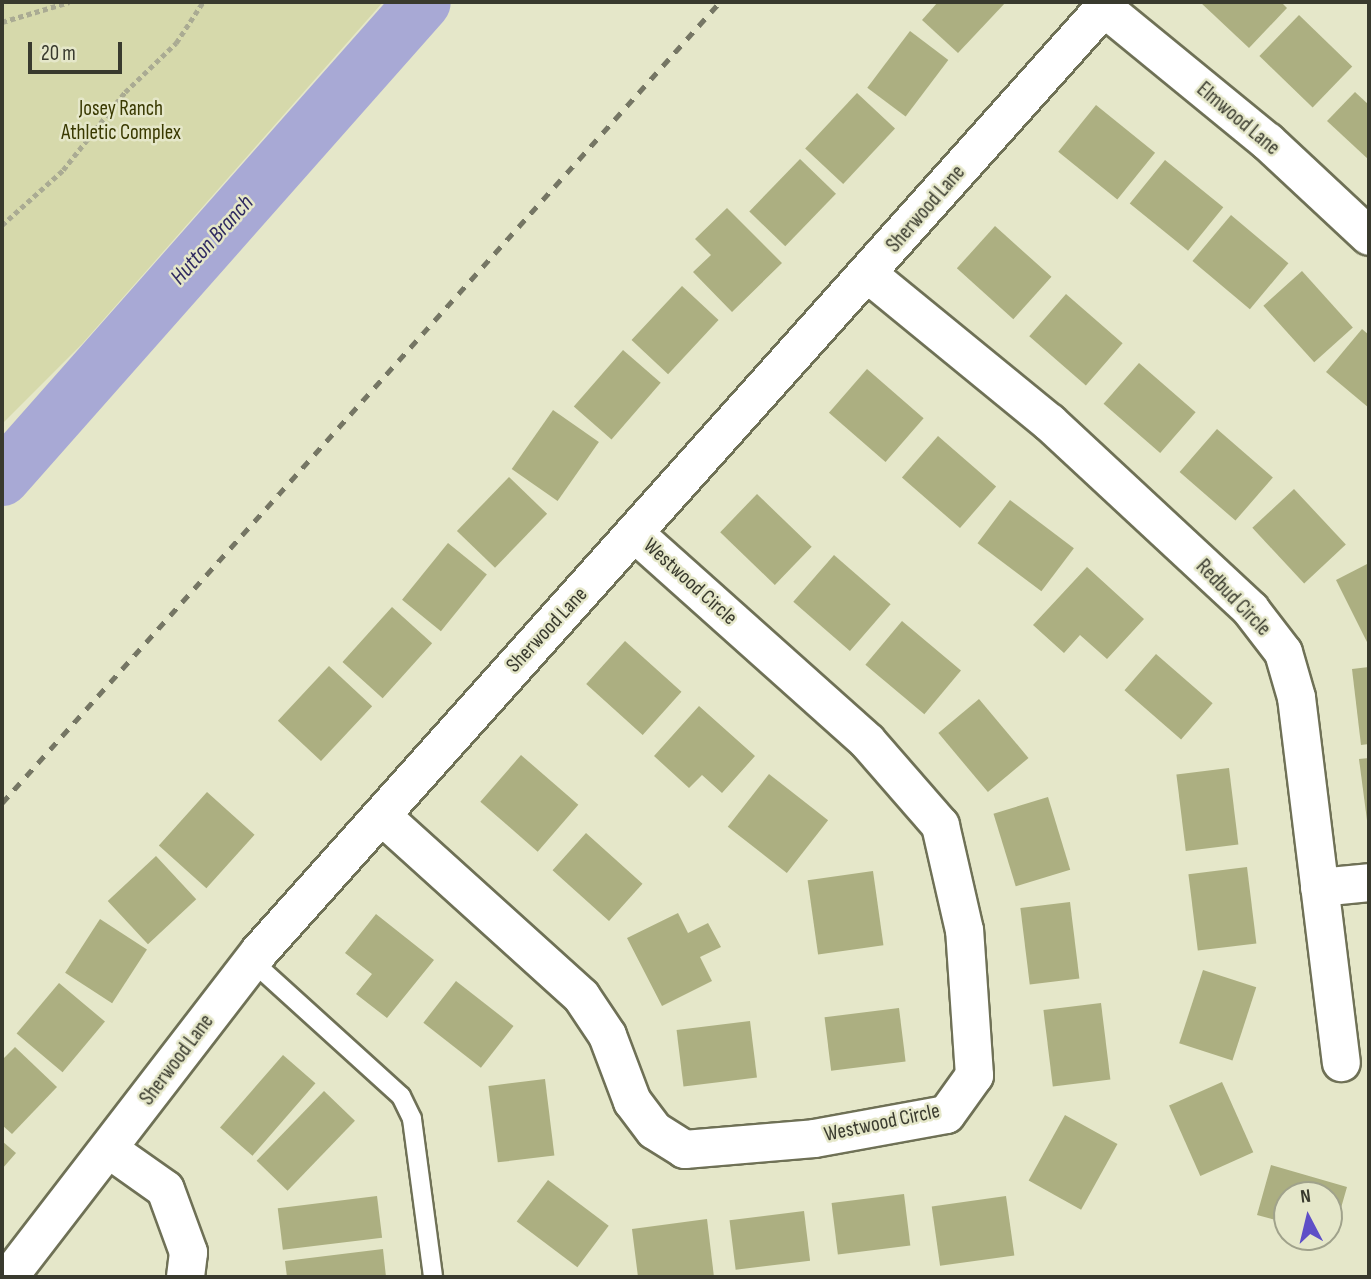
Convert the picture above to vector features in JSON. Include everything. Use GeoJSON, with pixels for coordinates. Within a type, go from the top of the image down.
{"type":"FeatureCollection","features":[{"type":"Feature","properties":{"kind":"street","name":"Elmwood Lane"},"geometry":{"type":"LineString","coordinates":[[1105,4],[1267,141],[1369,236]]}},
{"type":"Feature","properties":{"kind":"street","name":"Sherwood Lane"},"geometry":{"type":"LineString","coordinates":[[8,1277],[110,1150],[253,961],[636,535],[1105,4]]}},
{"type":"Feature","properties":{"kind":"street","name":"Redbud Circle"},"geometry":{"type":"LineString","coordinates":[[868,274],[1049,422],[1250,609],[1283,652],[1296,697],[1341,1062]]}},
{"type":"Feature","properties":{"kind":"street","name":"Westwood Circle"},"geometry":{"type":"LineString","coordinates":[[382,816],[581,996],[607,1035],[632,1101],[654,1130],[684,1149],[814,1138],[946,1114],[974,1075],[964,930],[940,825],[867,741],[636,535]]}},
{"type":"Feature","properties":{"kind":"street"},"geometry":{"type":"LineString","coordinates":[[1320,887],[1369,882]]}},
{"type":"Feature","properties":{"kind":"street"},"geometry":{"type":"LineString","coordinates":[[110,1150],[165,1189],[188,1252],[185,1277]]}},
{"type":"Feature","properties":{"kind":"lane"},"geometry":{"type":"LineString","coordinates":[[253,961],[401,1096],[412,1119],[433,1277]]}},
{"type":"Feature","properties":{"kind":"path"},"geometry":{"type":"LineString","coordinates":[[2,22],[69,2]]}},
{"type":"Feature","properties":{"kind":"path"},"geometry":{"type":"LineString","coordinates":[[2,225],[63,170],[125,92],[176,43],[203,2]]}},
{"type":"Feature","properties":{"kind":"green space","name":"Josey Ranch Athletic Complex"},"geometry":{"type":"Polygon","coordinates":[[[2,2],[383,2],[82,344],[2,424],[2,2]]]}},
{"type":"Feature","properties":{"kind":"building"},"geometry":{"type":"Polygon","coordinates":[[[938,2],[1006,2],[958,53],[922,20],[938,2]]]}},
{"type":"Feature","properties":{"kind":"building"},"geometry":{"type":"Polygon","coordinates":[[[1200,2],[1281,2],[1287,8],[1249,48],[1200,2]]]}},
{"type":"Feature","properties":{"kind":"building"},"geometry":{"type":"Polygon","coordinates":[[[1299,15],[1352,66],[1313,107],[1259,56],[1299,15]]]}},
{"type":"Feature","properties":{"kind":"building"},"geometry":{"type":"Polygon","coordinates":[[[910,31],[948,60],[906,117],[867,88],[910,31]]]}},
{"type":"Feature","properties":{"kind":"building"},"geometry":{"type":"Polygon","coordinates":[[[1355,92],[1369,105],[1369,160],[1327,121],[1355,92]]]}},
{"type":"Feature","properties":{"kind":"building"},"geometry":{"type":"Polygon","coordinates":[[[857,93],[895,128],[843,184],[805,149],[857,93]]]}},
{"type":"Feature","properties":{"kind":"building"},"geometry":{"type":"Polygon","coordinates":[[[1096,105],[1155,153],[1117,199],[1058,152],[1096,105]]]}},
{"type":"Feature","properties":{"kind":"building"},"geometry":{"type":"Polygon","coordinates":[[[800,159],[836,194],[785,246],[749,212],[800,159]]]}},
{"type":"Feature","properties":{"kind":"building"},"geometry":{"type":"Polygon","coordinates":[[[1165,160],[1223,207],[1188,251],[1130,204],[1165,160]]]}},
{"type":"Feature","properties":{"kind":"building"},"geometry":{"type":"Polygon","coordinates":[[[727,208],[782,263],[732,312],[693,272],[711,255],[695,239],[727,208]]]}},
{"type":"Feature","properties":{"kind":"building"},"geometry":{"type":"Polygon","coordinates":[[[1231,215],[1288,263],[1250,309],[1192,261],[1231,215]]]}},
{"type":"Feature","properties":{"kind":"building"},"geometry":{"type":"Polygon","coordinates":[[[995,226],[1051,277],[1013,319],[957,268],[995,226]]]}},
{"type":"Feature","properties":{"kind":"building"},"geometry":{"type":"Polygon","coordinates":[[[1302,271],[1353,327],[1314,362],[1263,306],[1302,271]]]}},
{"type":"Feature","properties":{"kind":"building"},"geometry":{"type":"Polygon","coordinates":[[[682,286],[719,320],[668,374],[632,340],[682,286]]]}},
{"type":"Feature","properties":{"kind":"building"},"geometry":{"type":"Polygon","coordinates":[[[1066,294],[1123,343],[1086,385],[1029,336],[1066,294]]]}},
{"type":"Feature","properties":{"kind":"building"},"geometry":{"type":"Polygon","coordinates":[[[1362,329],[1369,335],[1369,408],[1326,372],[1362,329]]]}},
{"type":"Feature","properties":{"kind":"building"},"geometry":{"type":"Polygon","coordinates":[[[623,350],[661,383],[612,439],[574,407],[623,350]]]}},
{"type":"Feature","properties":{"kind":"building"},"geometry":{"type":"Polygon","coordinates":[[[1139,363],[1196,412],[1160,453],[1104,404],[1139,363]]]}},
{"type":"Feature","properties":{"kind":"building"},"geometry":{"type":"Polygon","coordinates":[[[867,369],[924,418],[886,462],[829,413],[867,369]]]}},
{"type":"Feature","properties":{"kind":"building"},"geometry":{"type":"Polygon","coordinates":[[[553,410],[599,442],[558,501],[512,469],[553,410]]]}},
{"type":"Feature","properties":{"kind":"building"},"geometry":{"type":"Polygon","coordinates":[[[1217,429],[1273,478],[1235,521],[1180,472],[1217,429]]]}},
{"type":"Feature","properties":{"kind":"building"},"geometry":{"type":"Polygon","coordinates":[[[938,436],[996,487],[960,528],[902,478],[938,436]]]}},
{"type":"Feature","properties":{"kind":"building"},"geometry":{"type":"Polygon","coordinates":[[[509,477],[547,514],[495,568],[457,531],[509,477]]]}},
{"type":"Feature","properties":{"kind":"building"},"geometry":{"type":"Polygon","coordinates":[[[1294,489],[1346,545],[1304,583],[1252,528],[1294,489]]]}},
{"type":"Feature","properties":{"kind":"building"},"geometry":{"type":"Polygon","coordinates":[[[757,494],[812,547],[775,585],[720,532],[757,494]]]}},
{"type":"Feature","properties":{"kind":"building"},"geometry":{"type":"Polygon","coordinates":[[[1010,500],[1074,548],[1041,591],[978,543],[1010,500]]]}},
{"type":"Feature","properties":{"kind":"building"},"geometry":{"type":"Polygon","coordinates":[[[448,543],[487,574],[441,631],[402,600],[448,543]]]}},
{"type":"Feature","properties":{"kind":"building"},"geometry":{"type":"Polygon","coordinates":[[[834,555],[891,604],[850,651],[793,602],[834,555]]]}},
{"type":"Feature","properties":{"kind":"building"},"geometry":{"type":"Polygon","coordinates":[[[1369,563],[1369,646],[1336,580],[1369,563]]]}},
{"type":"Feature","properties":{"kind":"building"},"geometry":{"type":"Polygon","coordinates":[[[1087,567],[1144,619],[1107,659],[1080,635],[1064,653],[1033,625],[1087,567]]]}},
{"type":"Feature","properties":{"kind":"building"},"geometry":{"type":"Polygon","coordinates":[[[392,607],[432,643],[383,698],[342,662],[392,607]]]}},
{"type":"Feature","properties":{"kind":"building"},"geometry":{"type":"Polygon","coordinates":[[[902,621],[961,670],[924,714],[865,665],[902,621]]]}},
{"type":"Feature","properties":{"kind":"building"},"geometry":{"type":"Polygon","coordinates":[[[625,641],[681,692],[643,735],[586,684],[625,641]]]}},
{"type":"Feature","properties":{"kind":"building"},"geometry":{"type":"Polygon","coordinates":[[[1156,654],[1213,703],[1181,739],[1125,690],[1156,654]]]}},
{"type":"Feature","properties":{"kind":"building"},"geometry":{"type":"Polygon","coordinates":[[[329,666],[372,706],[321,761],[278,721],[329,666]]]}},
{"type":"Feature","properties":{"kind":"building"},"geometry":{"type":"Polygon","coordinates":[[[1369,667],[1369,744],[1361,745],[1352,669],[1369,667]]]}},
{"type":"Feature","properties":{"kind":"building"},"geometry":{"type":"Polygon","coordinates":[[[979,699],[1028,758],[988,792],[938,733],[979,699]]]}},
{"type":"Feature","properties":{"kind":"building"},"geometry":{"type":"Polygon","coordinates":[[[699,706],[755,756],[722,793],[702,775],[689,788],[654,756],[699,706]]]}},
{"type":"Feature","properties":{"kind":"building"},"geometry":{"type":"Polygon","coordinates":[[[521,755],[578,805],[538,852],[480,802],[521,755]]]}},
{"type":"Feature","properties":{"kind":"building"},"geometry":{"type":"Polygon","coordinates":[[[1369,758],[1369,828],[1368,828],[1359,759],[1369,758]]]}},
{"type":"Feature","properties":{"kind":"building"},"geometry":{"type":"Polygon","coordinates":[[[1229,768],[1238,844],[1186,851],[1176,774],[1229,768]]]}},
{"type":"Feature","properties":{"kind":"building"},"geometry":{"type":"Polygon","coordinates":[[[769,774],[828,820],[787,873],[728,827],[769,774]]]}},
{"type":"Feature","properties":{"kind":"building"},"geometry":{"type":"Polygon","coordinates":[[[207,792],[255,835],[206,888],[159,846],[207,792]]]}},
{"type":"Feature","properties":{"kind":"building"},"geometry":{"type":"Polygon","coordinates":[[[1048,797],[1070,870],[1016,886],[993,814],[1048,797]]]}},
{"type":"Feature","properties":{"kind":"building"},"geometry":{"type":"Polygon","coordinates":[[[586,833],[642,884],[609,921],[553,870],[586,833]]]}},
{"type":"Feature","properties":{"kind":"building"},"geometry":{"type":"Polygon","coordinates":[[[156,856],[196,899],[148,944],[108,901],[156,856]]]}},
{"type":"Feature","properties":{"kind":"building"},"geometry":{"type":"Polygon","coordinates":[[[1247,867],[1256,943],[1198,951],[1188,874],[1247,867]]]}},
{"type":"Feature","properties":{"kind":"building"},"geometry":{"type":"Polygon","coordinates":[[[873,871],[883,945],[818,954],[808,880],[873,871]]]}},
{"type":"Feature","properties":{"kind":"building"},"geometry":{"type":"Polygon","coordinates":[[[1070,902],[1079,978],[1030,985],[1020,908],[1070,902]]]}},
{"type":"Feature","properties":{"kind":"building"},"geometry":{"type":"Polygon","coordinates":[[[678,913],[688,933],[708,923],[721,947],[700,957],[712,981],[662,1006],[627,938],[678,913]]]}},
{"type":"Feature","properties":{"kind":"building"},"geometry":{"type":"Polygon","coordinates":[[[376,914],[434,960],[387,1018],[356,994],[372,974],[345,953],[376,914]]]}},
{"type":"Feature","properties":{"kind":"building"},"geometry":{"type":"Polygon","coordinates":[[[100,919],[147,949],[112,1003],[65,973],[100,919]]]}},
{"type":"Feature","properties":{"kind":"building"},"geometry":{"type":"Polygon","coordinates":[[[1203,970],[1256,987],[1232,1061],[1179,1043],[1203,970]]]}},
{"type":"Feature","properties":{"kind":"building"},"geometry":{"type":"Polygon","coordinates":[[[456,981],[514,1026],[481,1068],[423,1023],[456,981]]]}},
{"type":"Feature","properties":{"kind":"building"},"geometry":{"type":"Polygon","coordinates":[[[59,983],[105,1022],[63,1072],[17,1034],[59,983]]]}},
{"type":"Feature","properties":{"kind":"building"},"geometry":{"type":"Polygon","coordinates":[[[1101,1003],[1110,1079],[1053,1086],[1043,1010],[1101,1003]]]}},
{"type":"Feature","properties":{"kind":"building"},"geometry":{"type":"Polygon","coordinates":[[[899,1008],[906,1062],[831,1071],[825,1017],[899,1008]]]}},
{"type":"Feature","properties":{"kind":"building"},"geometry":{"type":"Polygon","coordinates":[[[750,1021],[757,1078],[683,1087],[677,1030],[750,1021]]]}},
{"type":"Feature","properties":{"kind":"building"},"geometry":{"type":"Polygon","coordinates":[[[15,1047],[57,1087],[12,1134],[2,1125],[2,1060],[15,1047]]]}},
{"type":"Feature","properties":{"kind":"building"},"geometry":{"type":"Polygon","coordinates":[[[283,1055],[315,1083],[252,1156],[220,1127],[283,1055]]]}},
{"type":"Feature","properties":{"kind":"building"},"geometry":{"type":"Polygon","coordinates":[[[545,1079],[554,1155],[498,1162],[488,1086],[545,1079]]]}},
{"type":"Feature","properties":{"kind":"building"},"geometry":{"type":"Polygon","coordinates":[[[1222,1082],[1253,1152],[1200,1176],[1169,1106],[1222,1082]]]}},
{"type":"Feature","properties":{"kind":"building"},"geometry":{"type":"Polygon","coordinates":[[[324,1091],[355,1121],[288,1191],[257,1161],[324,1091]]]}},
{"type":"Feature","properties":{"kind":"building"},"geometry":{"type":"Polygon","coordinates":[[[1065,1115],[1117,1144],[1081,1210],[1029,1181],[1065,1115]]]}},
{"type":"Feature","properties":{"kind":"building"},"geometry":{"type":"Polygon","coordinates":[[[2,1141],[16,1153],[2,1169],[2,1141]]]}},
{"type":"Feature","properties":{"kind":"building"},"geometry":{"type":"Polygon","coordinates":[[[1271,1165],[1326,1181],[1273,1181],[1273,1219],[1257,1215],[1271,1165]]]}},
{"type":"Feature","properties":{"kind":"building"},"geometry":{"type":"Polygon","coordinates":[[[548,1180],[609,1226],[577,1267],[517,1222],[548,1180]]]}},
{"type":"Feature","properties":{"kind":"building"},"geometry":{"type":"Polygon","coordinates":[[[904,1194],[910,1246],[838,1255],[832,1203],[904,1194]]]}},
{"type":"Feature","properties":{"kind":"building"},"geometry":{"type":"Polygon","coordinates":[[[377,1196],[382,1238],[283,1250],[278,1208],[377,1196]]]}},
{"type":"Feature","properties":{"kind":"building"},"geometry":{"type":"Polygon","coordinates":[[[1006,1196],[1014,1255],[940,1266],[932,1206],[1006,1196]]]}},
{"type":"Feature","properties":{"kind":"building"},"geometry":{"type":"Polygon","coordinates":[[[804,1211],[810,1261],[736,1270],[730,1220],[804,1211]]]}},
{"type":"Feature","properties":{"kind":"building"},"geometry":{"type":"Polygon","coordinates":[[[707,1219],[714,1277],[638,1277],[632,1229],[707,1219]]]}},
{"type":"Feature","properties":{"kind":"building"},"geometry":{"type":"Polygon","coordinates":[[[383,1249],[386,1277],[287,1277],[285,1261],[383,1249]]]}},
{"type":"Feature","properties":{"kind":"waterway","name":"Hutton Branch"},"geometry":{"type":"LineString","coordinates":[[2,478],[423,2]]}},
{"type":"Feature","properties":{"kind":"railway"},"geometry":{"type":"LineString","coordinates":[[2,803],[720,2]]}}]}
